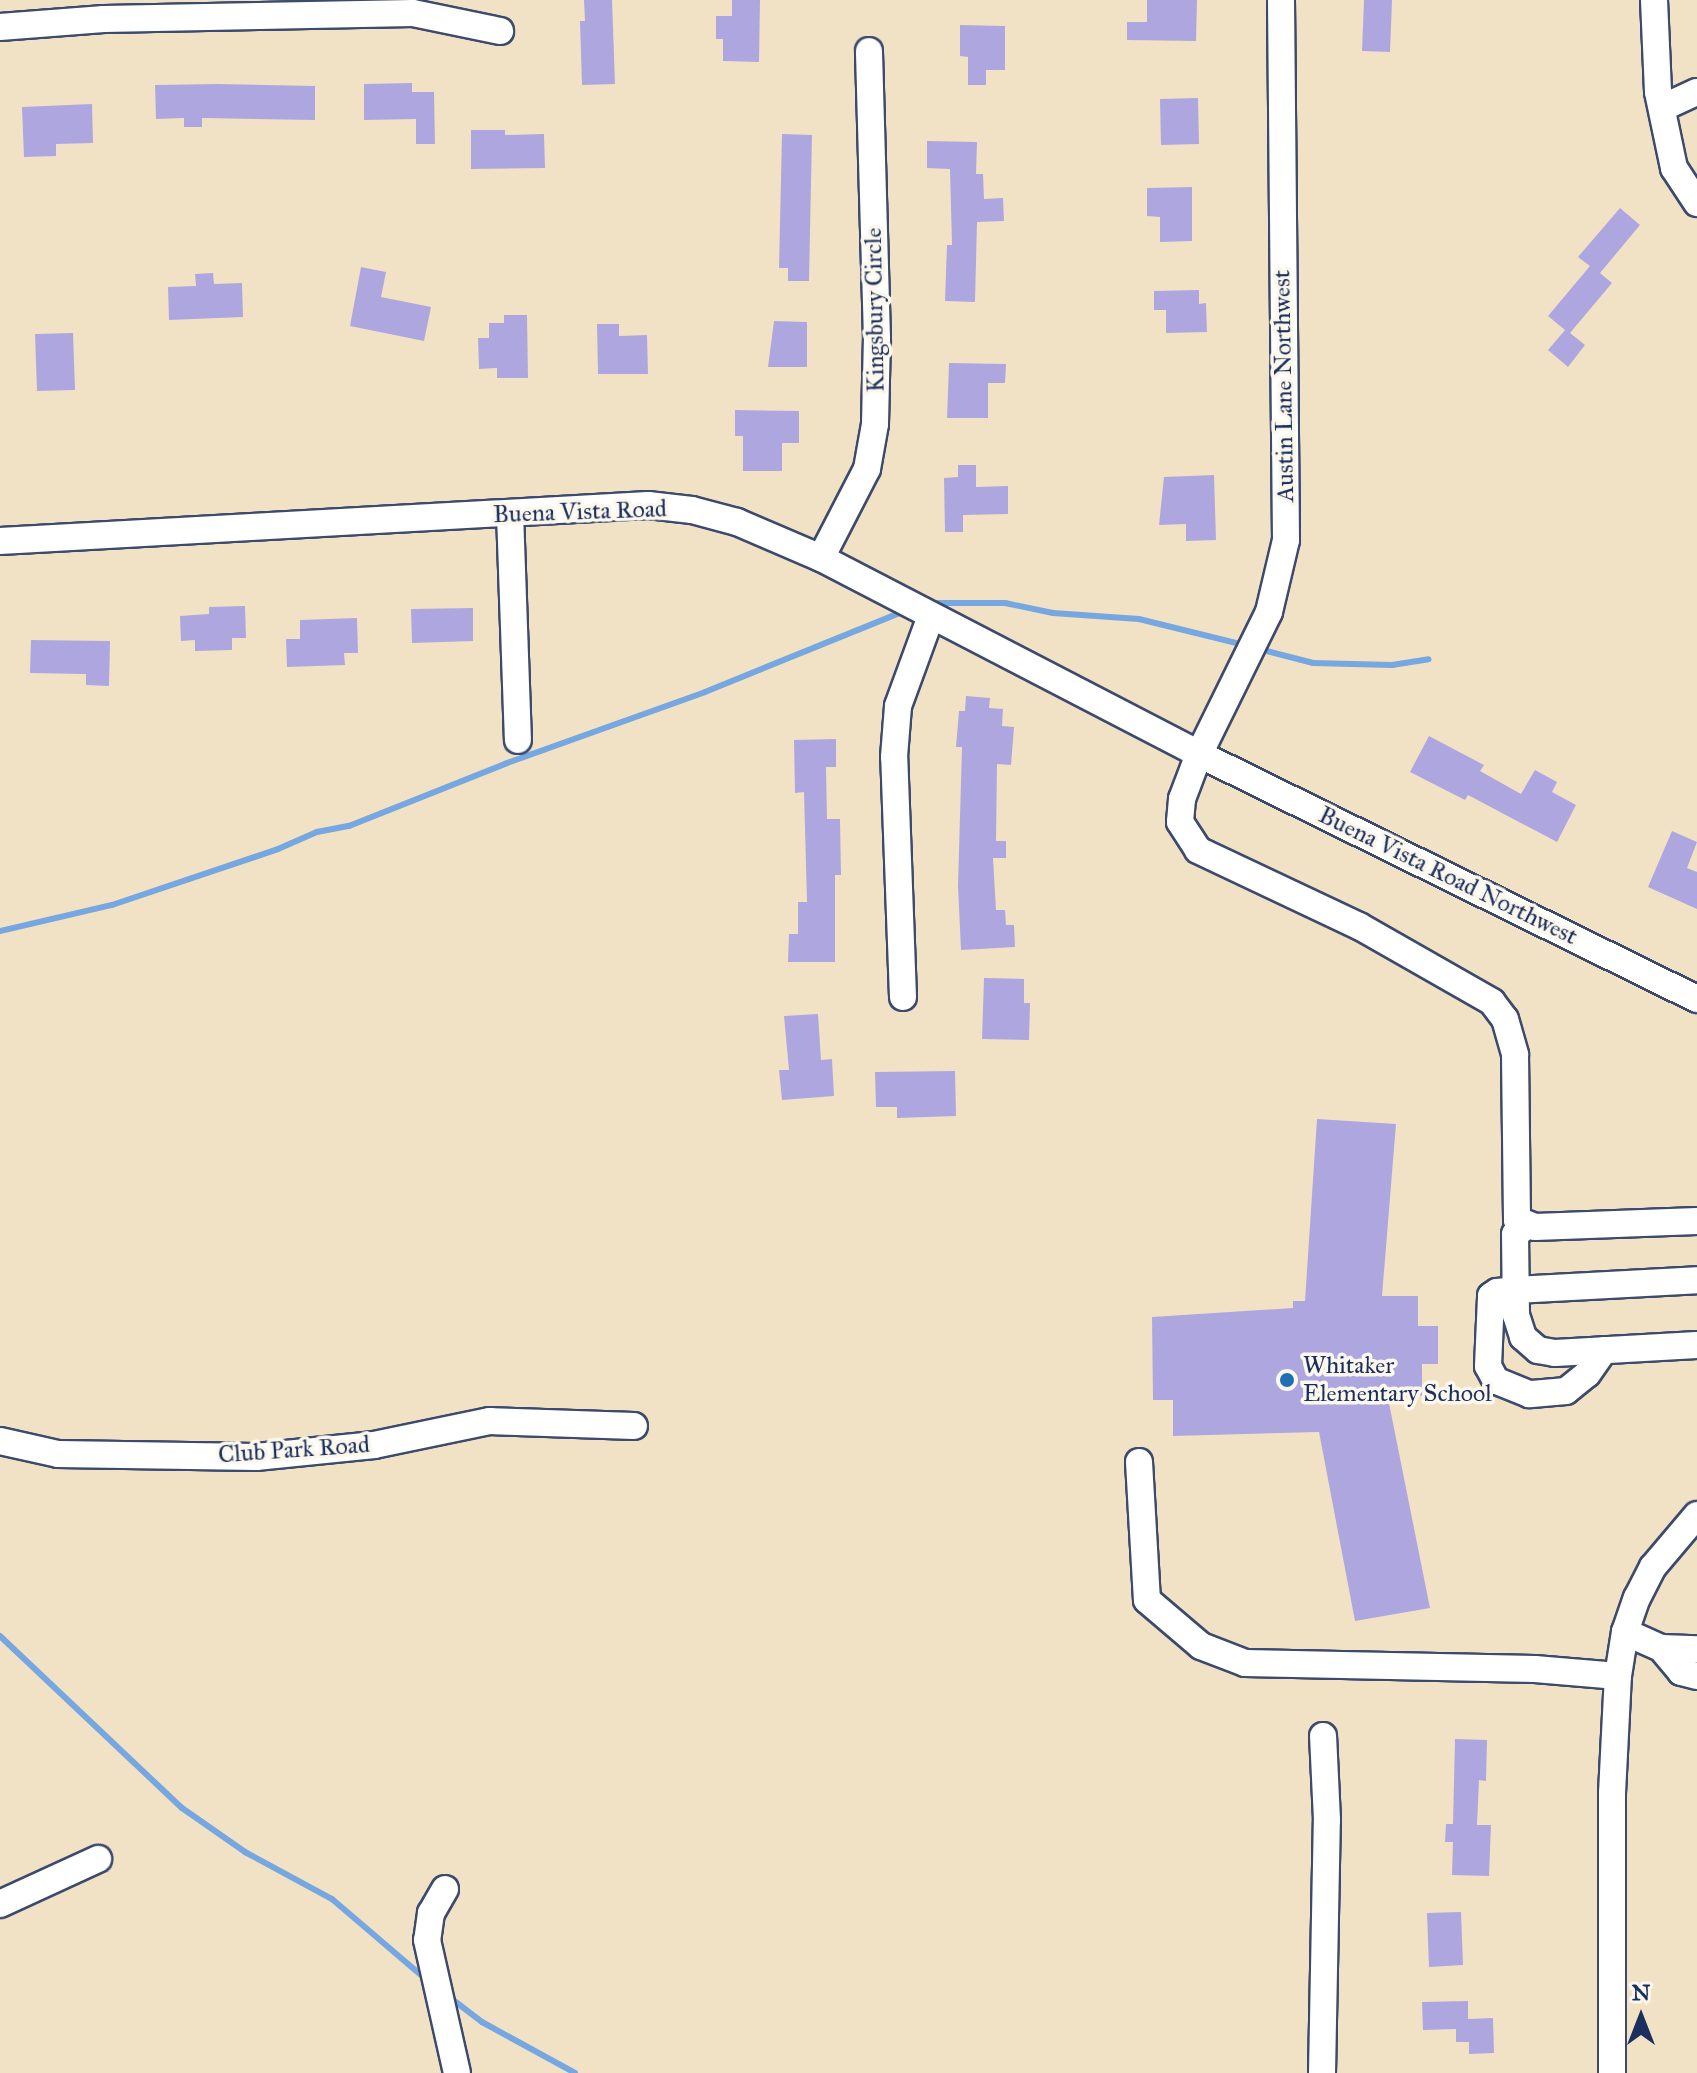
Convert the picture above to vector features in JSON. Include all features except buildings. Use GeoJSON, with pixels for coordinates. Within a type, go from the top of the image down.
{"type":"FeatureCollection","features":[{"type":"Feature","properties":{"kind":"street","name":"Austin Lane Northwest"},"geometry":{"type":"LineString","coordinates":[[1281,0],[1286,540],[1269,612],[1199,754],[1182,799],[1180,822],[1198,850],[1359,926],[1492,1002],[1505,1019],[1515,1055],[1517,1220],[1527,1226]]}},
{"type":"Feature","properties":{"kind":"street"},"geometry":{"type":"LineString","coordinates":[[1654,0],[1662,108],[1674,168],[1697,203]]}},
{"type":"Feature","properties":{"kind":"street"},"geometry":{"type":"LineString","coordinates":[[0,27],[104,19],[413,7],[500,31]]}},
{"type":"Feature","properties":{"kind":"street","name":"Kingsbury Circle"},"geometry":{"type":"LineString","coordinates":[[821,558],[867,469],[875,424],[877,339],[869,51]]}},
{"type":"Feature","properties":{"kind":"street"},"geometry":{"type":"LineString","coordinates":[[1662,108],[1697,92]]}},
{"type":"Feature","properties":{"kind":"street","name":"Buena Vista Road"},"geometry":{"type":"LineString","coordinates":[[0,541],[648,505],[692,510],[737,522],[821,558],[1199,754]]}},
{"type":"Feature","properties":{"kind":"street"},"geometry":{"type":"LineString","coordinates":[[510,513],[518,740]]}},
{"type":"Feature","properties":{"kind":"street"},"geometry":{"type":"LineString","coordinates":[[903,997],[894,757],[898,706],[931,616]]}},
{"type":"Feature","properties":{"kind":"street","name":"Buena Vista Road Northwest"},"geometry":{"type":"LineString","coordinates":[[1199,754],[1697,999]]}},
{"type":"Feature","properties":{"kind":"street"},"geometry":{"type":"LineString","coordinates":[[1697,1221],[1527,1226],[1515,1234],[1516,1315],[1523,1337],[1538,1350],[1697,1345]]}},
{"type":"Feature","properties":{"kind":"street"},"geometry":{"type":"LineString","coordinates":[[1614,1350],[1566,1391],[1529,1394],[1496,1381],[1488,1366],[1488,1308],[1491,1296],[1497,1292],[1515,1290],[1697,1280]]}},
{"type":"Feature","properties":{"kind":"street","name":"Club Park Road"},"geometry":{"type":"LineString","coordinates":[[0,1441],[73,1455],[256,1457],[374,1445],[490,1421],[634,1426]]}},
{"type":"Feature","properties":{"kind":"street"},"geometry":{"type":"LineString","coordinates":[[1139,1462],[1147,1600],[1201,1646],[1245,1663],[1535,1669],[1618,1676]]}},
{"type":"Feature","properties":{"kind":"street"},"geometry":{"type":"LineString","coordinates":[[1612,2073],[1612,1793],[1618,1676],[1625,1632],[1637,1598],[1653,1567],[1697,1515]]}},
{"type":"Feature","properties":{"kind":"street"},"geometry":{"type":"LineString","coordinates":[[1625,1632],[1661,1648],[1697,1649]]}},
{"type":"Feature","properties":{"kind":"street"},"geometry":{"type":"LineString","coordinates":[[1661,1648],[1681,1672],[1697,1676]]}},
{"type":"Feature","properties":{"kind":"street"},"geometry":{"type":"LineString","coordinates":[[1322,2073],[1327,1820],[1323,1736]]}},
{"type":"Feature","properties":{"kind":"street"},"geometry":{"type":"LineString","coordinates":[[0,1904],[98,1859]]}},
{"type":"Feature","properties":{"kind":"street"},"geometry":{"type":"LineString","coordinates":[[445,1889],[431,1913],[427,1940],[457,2073]]}},
{"type":"Feature","properties":{"kind":"waterway"},"geometry":{"type":"LineString","coordinates":[[925,603],[1005,603],[1053,613],[1139,619],[1244,645]]}},
{"type":"Feature","properties":{"kind":"waterway"},"geometry":{"type":"LineString","coordinates":[[0,931],[112,905],[278,849],[317,832],[349,826],[507,763],[705,692],[904,611]]}},
{"type":"Feature","properties":{"kind":"waterway"},"geometry":{"type":"LineString","coordinates":[[1259,649],[1313,663],[1392,665],[1429,659]]}},
{"type":"Feature","properties":{"kind":"waterway"},"geometry":{"type":"LineString","coordinates":[[0,1636],[182,1808],[245,1852],[332,1899],[427,1980]]}},
{"type":"Feature","properties":{"kind":"waterway"},"geometry":{"type":"LineString","coordinates":[[448,1996],[482,2022],[575,2073]]}},
{"type":"Feature","properties":{"kind":"place","name":"Whitaker Elementary School"},"geometry":{"type":"Point","coordinates":[1287,1380]}}]}
